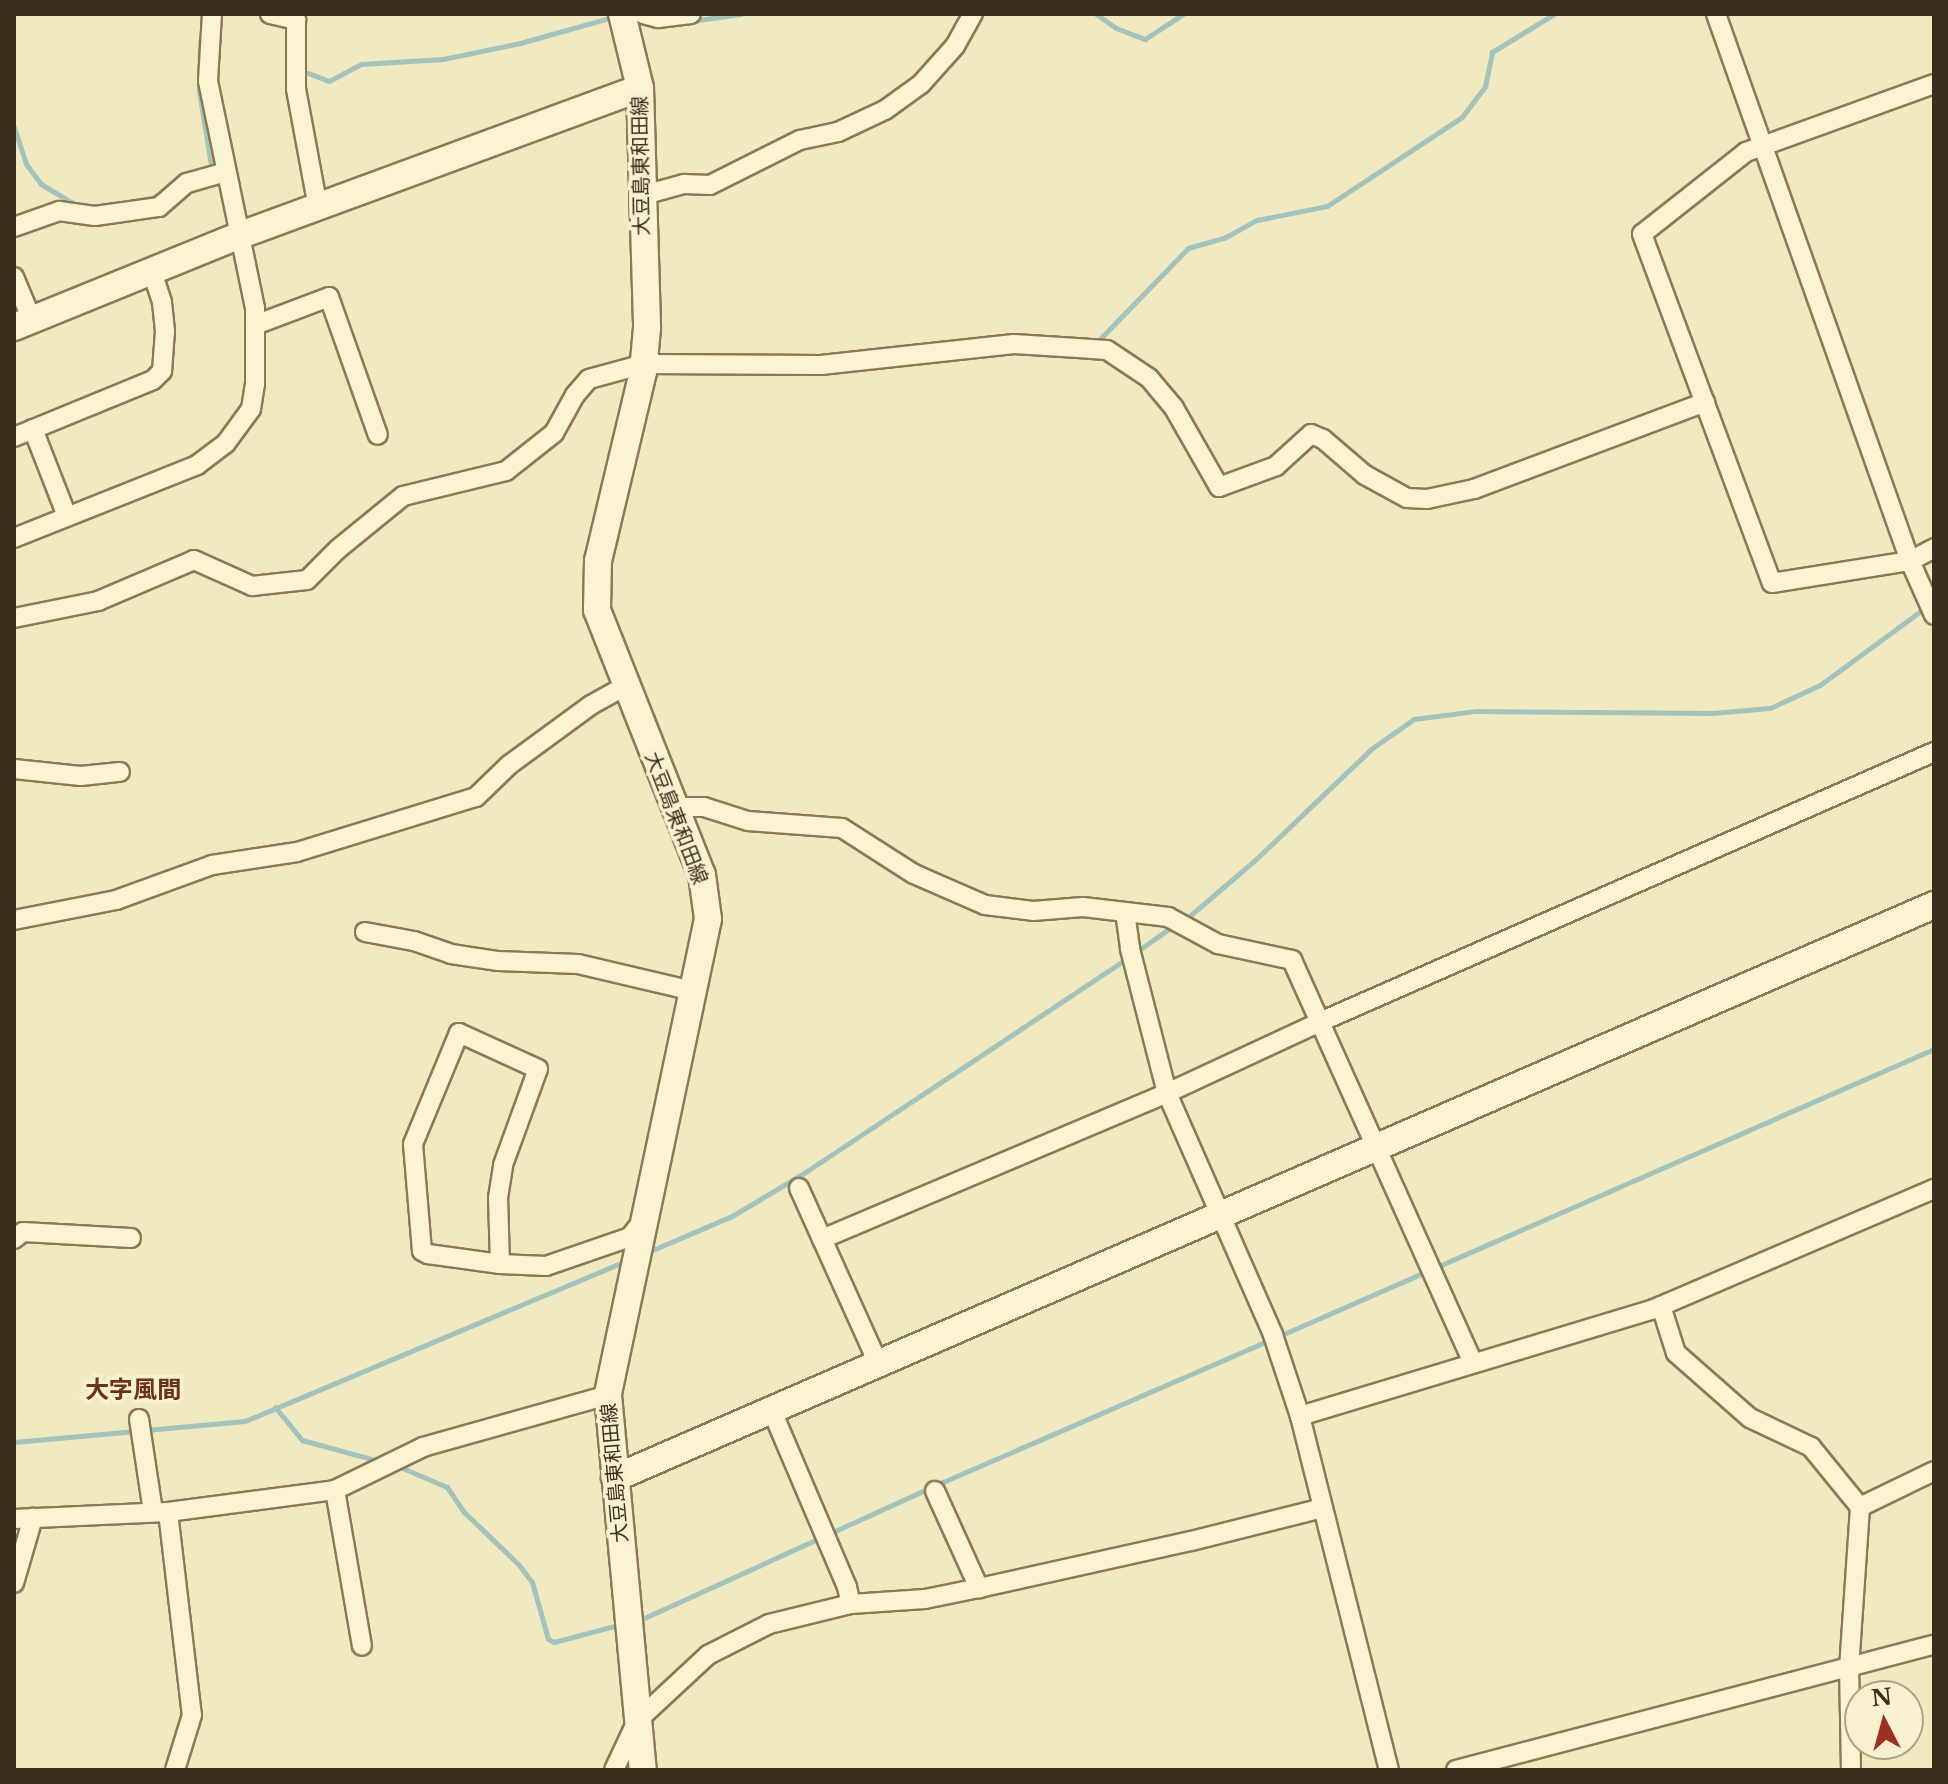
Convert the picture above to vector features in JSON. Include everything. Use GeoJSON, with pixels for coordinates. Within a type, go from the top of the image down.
{"type":"FeatureCollection","features":[{"type":"Feature","properties":{"kind":"street"},"geometry":{"type":"LineString","coordinates":[[14,538],[197,465],[226,443],[251,409],[255,308],[208,81],[212,14]]}},
{"type":"Feature","properties":{"kind":"street"},"geometry":{"type":"LineString","coordinates":[[270,14],[296,20],[296,89],[318,208]]}},
{"type":"Feature","properties":{"kind":"street","name":"大豆島東和田線"},"geometry":{"type":"LineString","coordinates":[[622,14],[640,88],[640,196],[647,328],[644,364],[598,561],[597,610],[702,875],[708,919],[608,1395],[643,1770]]}},
{"type":"Feature","properties":{"kind":"street"},"geometry":{"type":"LineString","coordinates":[[643,14],[658,18],[691,14]]}},
{"type":"Feature","properties":{"kind":"street"},"geometry":{"type":"LineString","coordinates":[[640,196],[684,184],[710,185],[800,140],[838,132],[885,110],[921,84],[955,46],[973,14]]}},
{"type":"Feature","properties":{"kind":"street"},"geometry":{"type":"LineString","coordinates":[[1716,14],[1910,561],[1934,615]]}},
{"type":"Feature","properties":{"kind":"street"},"geometry":{"type":"LineString","coordinates":[[1934,84],[1746,152],[1642,234],[1772,583],[1910,561],[1934,548]]}},
{"type":"Feature","properties":{"kind":"street"},"geometry":{"type":"LineString","coordinates":[[14,277],[23,323],[238,236],[640,88]]}},
{"type":"Feature","properties":{"kind":"street"},"geometry":{"type":"LineString","coordinates":[[14,227],[59,211],[95,216],[159,207],[187,183],[226,172]]}},
{"type":"Feature","properties":{"kind":"street"},"geometry":{"type":"LineString","coordinates":[[14,437],[153,380],[162,371],[164,317],[152,271]]}},
{"type":"Feature","properties":{"kind":"street"},"geometry":{"type":"LineString","coordinates":[[255,325],[329,297],[378,435]]}},
{"type":"Feature","properties":{"kind":"street"},"geometry":{"type":"LineString","coordinates":[[14,618],[98,601],[194,560],[252,586],[307,580],[338,549],[403,496],[506,471],[540,448],[554,433],[589,379],[644,364],[821,365],[1014,344],[1107,350],[1149,378],[1174,408],[1219,487],[1276,466],[1311,434],[1323,439],[1365,475],[1407,498],[1427,499],[1474,489],[1705,402]]}},
{"type":"Feature","properties":{"kind":"street"},"geometry":{"type":"LineString","coordinates":[[33,429],[67,516]]}},
{"type":"Feature","properties":{"kind":"street"},"geometry":{"type":"LineString","coordinates":[[14,920],[116,900],[212,865],[297,852],[476,797],[509,765],[591,705],[627,685]]}},
{"type":"Feature","properties":{"kind":"street"},"geometry":{"type":"LineString","coordinates":[[822,1239],[1167,1093],[1320,1022],[1934,752]]}},
{"type":"Feature","properties":{"kind":"street"},"geometry":{"type":"LineString","coordinates":[[14,769],[81,776],[120,772]]}},
{"type":"Feature","properties":{"kind":"street"},"geometry":{"type":"LineString","coordinates":[[676,807],[704,807],[748,821],[842,828],[914,874],[985,905],[1033,911],[1083,907],[1125,912],[1179,923],[1218,944],[1292,960],[1379,1147],[1473,1363]]}},
{"type":"Feature","properties":{"kind":"street"},"geometry":{"type":"LineString","coordinates":[[615,1478],[1934,905]]}},
{"type":"Feature","properties":{"kind":"street"},"geometry":{"type":"LineString","coordinates":[[1125,912],[1131,956],[1167,1093],[1273,1335],[1300,1416],[1389,1770]]}},
{"type":"Feature","properties":{"kind":"street"},"geometry":{"type":"LineString","coordinates":[[365,932],[414,941],[462,957],[578,964],[693,991]]}},
{"type":"Feature","properties":{"kind":"street"},"geometry":{"type":"LineString","coordinates":[[500,1264],[498,1198],[503,1165],[538,1069],[459,1033],[413,1144],[419,1242],[428,1254],[500,1264],[546,1266],[630,1237],[645,1217]]}},
{"type":"Feature","properties":{"kind":"street"},"geometry":{"type":"LineString","coordinates":[[799,1188],[879,1365]]}},
{"type":"Feature","properties":{"kind":"street"},"geometry":{"type":"LineString","coordinates":[[1300,1416],[1661,1306],[1934,1189]]}},
{"type":"Feature","properties":{"kind":"street"},"geometry":{"type":"LineString","coordinates":[[14,1239],[23,1232],[131,1238]]}},
{"type":"Feature","properties":{"kind":"street"},"geometry":{"type":"LineString","coordinates":[[1661,1306],[1676,1353],[1750,1418],[1811,1447],[1860,1507],[1849,1669],[1851,1770]]}},
{"type":"Feature","properties":{"kind":"street"},"geometry":{"type":"LineString","coordinates":[[14,1583],[23,1518],[160,1512],[335,1490],[423,1447],[608,1395]]}},
{"type":"Feature","properties":{"kind":"street"},"geometry":{"type":"LineString","coordinates":[[772,1411],[851,1604]]}},
{"type":"Feature","properties":{"kind":"street"},"geometry":{"type":"LineString","coordinates":[[139,1425],[160,1512],[192,1715],[175,1770]]}},
{"type":"Feature","properties":{"kind":"street"},"geometry":{"type":"LineString","coordinates":[[1860,1507],[1934,1471]]}},
{"type":"Feature","properties":{"kind":"street"},"geometry":{"type":"LineString","coordinates":[[335,1490],[362,1646]]}},
{"type":"Feature","properties":{"kind":"street"},"geometry":{"type":"LineString","coordinates":[[935,1491],[979,1588]]}},
{"type":"Feature","properties":{"kind":"street"},"geometry":{"type":"LineString","coordinates":[[614,1770],[637,1721],[708,1655],[769,1624],[851,1604],[925,1599],[979,1588],[1322,1508]]}},
{"type":"Feature","properties":{"kind":"street"},"geometry":{"type":"LineString","coordinates":[[1456,1770],[1934,1645]]}},
{"type":"Feature","properties":{"kind":"waterway"},"geometry":{"type":"LineString","coordinates":[[691,21],[741,14]]}},
{"type":"Feature","properties":{"kind":"waterway"},"geometry":{"type":"LineString","coordinates":[[1096,14],[1116,28],[1145,39],[1183,14]]}},
{"type":"Feature","properties":{"kind":"waterway"},"geometry":{"type":"LineString","coordinates":[[1081,340],[1099,340],[1188,248],[1224,238],[1257,220],[1327,206],[1462,117],[1485,86],[1492,52],[1554,14]]}},
{"type":"Feature","properties":{"kind":"waterway"},"geometry":{"type":"LineString","coordinates":[[308,73],[329,81],[361,64],[443,59],[520,43],[613,17]]}},
{"type":"Feature","properties":{"kind":"waterway"},"geometry":{"type":"LineString","coordinates":[[200,42],[199,91],[212,171]]}},
{"type":"Feature","properties":{"kind":"waterway"},"geometry":{"type":"LineString","coordinates":[[14,127],[26,164],[41,184],[73,203]]}},
{"type":"Feature","properties":{"kind":"waterway"},"geometry":{"type":"LineString","coordinates":[[123,203],[152,198],[167,190]]}},
{"type":"Feature","properties":{"kind":"waterway"},"geometry":{"type":"LineString","coordinates":[[1186,919],[1254,861],[1371,749],[1414,719],[1476,711],[1712,713],[1770,708],[1820,685],[1925,608]]}},
{"type":"Feature","properties":{"kind":"waterway"},"geometry":{"type":"LineString","coordinates":[[1136,952],[1173,926]]}},
{"type":"Feature","properties":{"kind":"waterway"},"geometry":{"type":"LineString","coordinates":[[648,1252],[732,1216],[804,1173],[1127,958]]}},
{"type":"Feature","properties":{"kind":"waterway"},"geometry":{"type":"LineString","coordinates":[[1286,1333],[1934,1049]]}},
{"type":"Feature","properties":{"kind":"waterway"},"geometry":{"type":"LineString","coordinates":[[146,1430],[245,1421],[620,1263]]}},
{"type":"Feature","properties":{"kind":"waterway"},"geometry":{"type":"LineString","coordinates":[[642,1619],[943,1482],[1267,1341]]}},
{"type":"Feature","properties":{"kind":"waterway"},"geometry":{"type":"LineString","coordinates":[[275,1407],[302,1440],[379,1461]]}},
{"type":"Feature","properties":{"kind":"waterway"},"geometry":{"type":"LineString","coordinates":[[14,1442],[136,1431]]}},
{"type":"Feature","properties":{"kind":"waterway"},"geometry":{"type":"LineString","coordinates":[[400,1467],[447,1487],[464,1512],[519,1565],[532,1582],[548,1639],[554,1642],[614,1626]]}},
{"type":"Feature","properties":{"kind":"district","name":"大字風間"},"geometry":{"type":"Point","coordinates":[133,1390]}}]}
